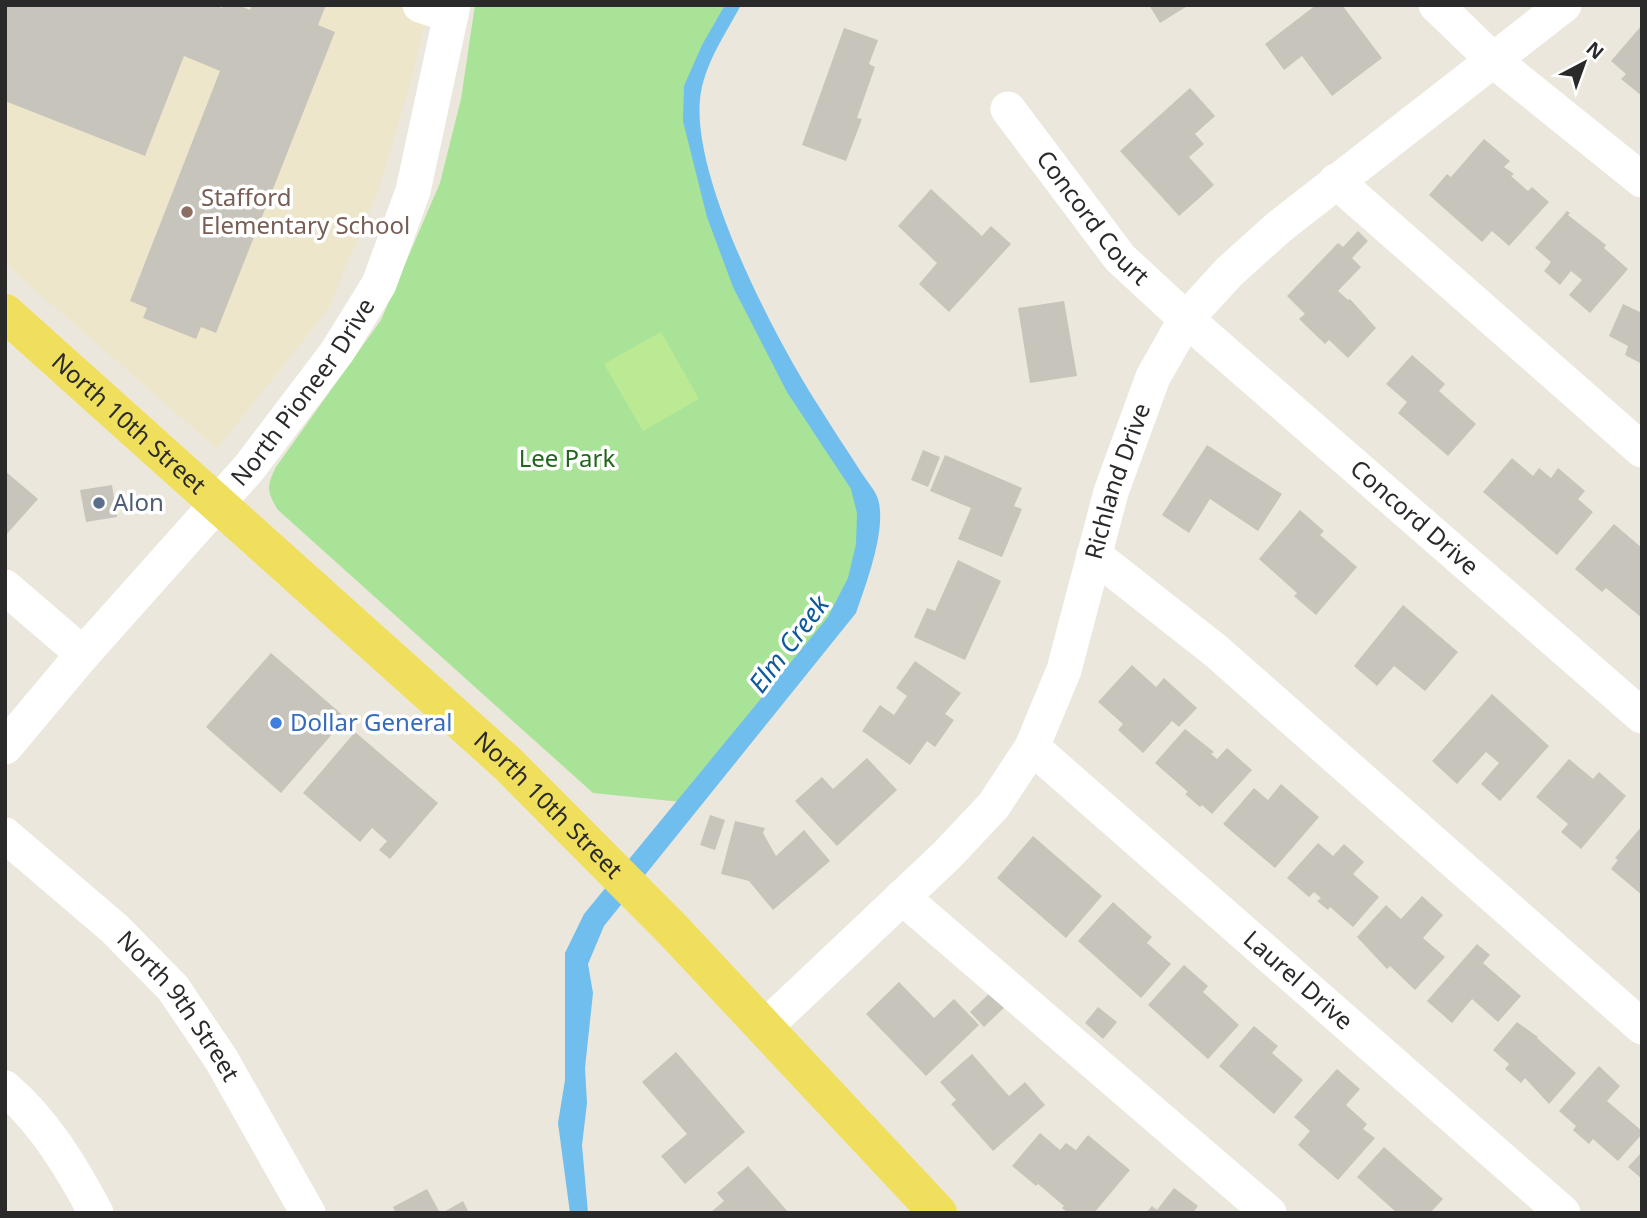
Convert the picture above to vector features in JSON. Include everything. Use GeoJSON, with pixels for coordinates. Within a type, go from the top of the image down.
{"type":"FeatureCollection","features":[{"type":"Feature","properties":{"kind":"main road","name":"North 10th Street"},"geometry":{"type":"LineString","coordinates":[[5,313],[508,764],[672,929],[938,1213]]}},
{"type":"Feature","properties":{"kind":"street"},"geometry":{"type":"LineString","coordinates":[[1436,5],[1493,60],[1642,180]]}},
{"type":"Feature","properties":{"kind":"street","name":"Richland Drive"},"geometry":{"type":"LineString","coordinates":[[765,1027],[994,805],[1032,747],[1064,670],[1111,492],[1153,377],[1186,319],[1229,272],[1279,227],[1563,5]]}},
{"type":"Feature","properties":{"kind":"street","name":"North Pioneer Drive"},"geometry":{"type":"LineString","coordinates":[[5,747],[83,654],[249,468],[337,352],[379,284],[413,191],[441,9]]}},
{"type":"Feature","properties":{"kind":"street","name":"Concord Court"},"geometry":{"type":"LineString","coordinates":[[1008,109],[1120,258],[1186,319]]}},
{"type":"Feature","properties":{"kind":"street"},"geometry":{"type":"LineString","coordinates":[[1336,181],[1642,450]]}},
{"type":"Feature","properties":{"kind":"street","name":"Concord Drive"},"geometry":{"type":"LineString","coordinates":[[1186,319],[1642,716]]}},
{"type":"Feature","properties":{"kind":"street"},"geometry":{"type":"LineString","coordinates":[[1094,555],[1216,651],[1642,1027]]}},
{"type":"Feature","properties":{"kind":"street"},"geometry":{"type":"LineString","coordinates":[[5,587],[83,654]]}},
{"type":"Feature","properties":{"kind":"street","name":"Laurel Drive"},"geometry":{"type":"LineString","coordinates":[[1032,747],[1563,1213]]}},
{"type":"Feature","properties":{"kind":"street","name":"North 9th Street"},"geometry":{"type":"LineString","coordinates":[[5,835],[115,929],[173,988],[221,1059],[308,1213]]}},
{"type":"Feature","properties":{"kind":"street"},"geometry":{"type":"LineString","coordinates":[[902,897],[1269,1213]]}},
{"type":"Feature","properties":{"kind":"street"},"geometry":{"type":"LineString","coordinates":[[5,1088],[22,1102],[73,1170],[96,1213]]}},
{"type":"Feature","properties":{"kind":"shaded area","name":"Stafford Elementary School"},"geometry":{"type":"Polygon","coordinates":[[[5,5],[429,5],[412,78],[380,186],[329,308],[217,449],[5,264],[5,5]]]}},
{"type":"Feature","properties":{"kind":"green space","name":"Lee Park"},"geometry":{"type":"Polygon","coordinates":[[[475,5],[731,5],[687,121],[719,239],[857,492],[864,520],[852,579],[840,606],[681,802],[593,793],[278,510],[270,494],[269,485],[276,467],[381,320],[440,183],[461,99],[475,5]]]}},
{"type":"Feature","properties":{"kind":"green space"},"geometry":{"type":"Polygon","coordinates":[[[661,332],[699,399],[643,431],[604,364],[661,332]]]}},
{"type":"Feature","properties":{"kind":"water"},"geometry":{"type":"Polygon","coordinates":[[[725,5],[741,5],[712,58],[701,92],[700,125],[707,165],[738,253],[758,297],[800,376],[875,492],[880,511],[878,541],[856,613],[604,926],[588,964],[593,993],[585,1068],[587,1103],[582,1145],[588,1213],[570,1213],[558,1123],[565,1080],[565,953],[584,914],[828,617],[848,578],[856,544],[857,513],[851,489],[787,392],[733,287],[707,217],[683,121],[684,86],[702,45],[725,5]]]}},
{"type":"Feature","properties":{"kind":"building"},"geometry":{"type":"Polygon","coordinates":[[[5,5],[216,5],[222,8],[223,5],[238,5],[250,10],[252,5],[326,5],[318,25],[335,32],[216,333],[201,327],[196,339],[143,318],[147,308],[130,301],[220,71],[184,56],[145,156],[5,101],[5,5]]]}},
{"type":"Feature","properties":{"kind":"building"},"geometry":{"type":"Polygon","coordinates":[[[1149,5],[1189,5],[1160,23],[1149,5]]]}},
{"type":"Feature","properties":{"kind":"building"},"geometry":{"type":"Polygon","coordinates":[[[1316,5],[1342,5],[1382,58],[1332,96],[1302,56],[1284,70],[1265,44],[1316,5]]]}},
{"type":"Feature","properties":{"kind":"building"},"geometry":{"type":"Polygon","coordinates":[[[1642,25],[1642,96],[1621,79],[1626,74],[1611,61],[1642,25]]]}},
{"type":"Feature","properties":{"kind":"building"},"geometry":{"type":"Polygon","coordinates":[[[844,28],[878,40],[869,64],[875,67],[857,118],[862,119],[846,161],[802,145],[844,28]]]}},
{"type":"Feature","properties":{"kind":"building"},"geometry":{"type":"Polygon","coordinates":[[[1190,88],[1215,116],[1195,134],[1204,144],[1189,157],[1214,185],[1179,216],[1120,151],[1190,88]]]}},
{"type":"Feature","properties":{"kind":"building"},"geometry":{"type":"Polygon","coordinates":[[[1484,139],[1510,161],[1504,167],[1514,174],[1511,176],[1528,191],[1532,187],[1549,202],[1509,246],[1492,231],[1482,242],[1429,195],[1447,174],[1451,177],[1484,139]]]}},
{"type":"Feature","properties":{"kind":"building"},"geometry":{"type":"Polygon","coordinates":[[[931,189],[982,236],[991,226],[1011,244],[949,312],[919,284],[937,263],[898,226],[931,189]]]}},
{"type":"Feature","properties":{"kind":"building"},"geometry":{"type":"Polygon","coordinates":[[[1567,211],[1570,213],[1568,215],[1606,245],[1604,248],[1628,269],[1590,313],[1569,295],[1582,280],[1571,271],[1560,285],[1544,271],[1551,262],[1535,248],[1567,211]]]}},
{"type":"Feature","properties":{"kind":"building"},"geometry":{"type":"Polygon","coordinates":[[[1358,231],[1368,241],[1352,258],[1361,267],[1338,291],[1350,299],[1376,328],[1348,358],[1329,340],[1325,344],[1299,319],[1305,314],[1287,296],[1338,243],[1343,247],[1358,231]]]}},
{"type":"Feature","properties":{"kind":"building"},"geometry":{"type":"Polygon","coordinates":[[[1064,301],[1077,376],[1030,383],[1018,308],[1064,301]]]}},
{"type":"Feature","properties":{"kind":"building"},"geometry":{"type":"Polygon","coordinates":[[[1623,304],[1642,313],[1642,364],[1625,355],[1628,346],[1609,336],[1623,304]]]}},
{"type":"Feature","properties":{"kind":"building"},"geometry":{"type":"Polygon","coordinates":[[[1412,355],[1445,384],[1439,391],[1476,424],[1448,456],[1398,413],[1407,402],[1386,384],[1412,355]]]}},
{"type":"Feature","properties":{"kind":"building"},"geometry":{"type":"Polygon","coordinates":[[[1207,445],[1282,494],[1258,531],[1210,499],[1189,533],[1162,515],[1207,445]]]}},
{"type":"Feature","properties":{"kind":"building"},"geometry":{"type":"Polygon","coordinates":[[[923,450],[940,457],[928,487],[911,480],[923,450]]]}},
{"type":"Feature","properties":{"kind":"building"},"geometry":{"type":"Polygon","coordinates":[[[945,455],[1022,488],[1014,506],[1022,509],[1002,557],[958,539],[971,508],[930,491],[945,455]]]}},
{"type":"Feature","properties":{"kind":"building"},"geometry":{"type":"Polygon","coordinates":[[[1512,458],[1533,476],[1539,468],[1551,478],[1558,468],[1585,491],[1578,499],[1593,512],[1557,555],[1483,492],[1512,458]]]}},
{"type":"Feature","properties":{"kind":"building"},"geometry":{"type":"Polygon","coordinates":[[[5,471],[38,499],[5,536],[5,471]]]}},
{"type":"Feature","properties":{"kind":"building","name":"Alon"},"geometry":{"type":"Polygon","coordinates":[[[112,485],[117,517],[86,522],[80,490],[112,485]]]}},
{"type":"Feature","properties":{"kind":"building"},"geometry":{"type":"Polygon","coordinates":[[[1300,510],[1324,531],[1320,535],[1357,567],[1316,615],[1294,596],[1297,593],[1259,559],[1300,510]]]}},
{"type":"Feature","properties":{"kind":"building"},"geometry":{"type":"Polygon","coordinates":[[[1614,524],[1642,548],[1642,618],[1606,588],[1602,592],[1575,569],[1614,524]]]}},
{"type":"Feature","properties":{"kind":"building"},"geometry":{"type":"Polygon","coordinates":[[[958,560],[1001,581],[965,660],[914,637],[927,608],[935,611],[958,560]]]}},
{"type":"Feature","properties":{"kind":"building"},"geometry":{"type":"Polygon","coordinates":[[[1403,605],[1458,652],[1425,691],[1394,666],[1377,686],[1354,666],[1403,605]]]}},
{"type":"Feature","properties":{"kind":"building","name":"Dollar General"},"geometry":{"type":"Polygon","coordinates":[[[271,653],[346,718],[281,793],[206,727],[271,653]]]}},
{"type":"Feature","properties":{"kind":"building"},"geometry":{"type":"Polygon","coordinates":[[[915,661],[961,693],[945,714],[954,720],[935,747],[927,741],[910,765],[862,731],[880,705],[894,715],[907,696],[896,688],[915,661]]]}},
{"type":"Feature","properties":{"kind":"building"},"geometry":{"type":"Polygon","coordinates":[[[1132,665],[1156,687],[1164,678],[1197,708],[1179,727],[1172,721],[1143,753],[1118,730],[1123,724],[1098,702],[1132,665]]]}},
{"type":"Feature","properties":{"kind":"building"},"geometry":{"type":"Polygon","coordinates":[[[1492,694],[1549,746],[1500,801],[1481,784],[1499,763],[1486,752],[1457,784],[1432,761],[1492,694]]]}},
{"type":"Feature","properties":{"kind":"building"},"geometry":{"type":"Polygon","coordinates":[[[1185,729],[1214,752],[1211,754],[1217,759],[1227,748],[1252,770],[1212,814],[1185,794],[1188,792],[1155,763],[1185,729]]]}},
{"type":"Feature","properties":{"kind":"building"},"geometry":{"type":"Polygon","coordinates":[[[355,732],[438,803],[390,859],[379,850],[387,841],[372,828],[360,842],[303,793],[355,732]]]}},
{"type":"Feature","properties":{"kind":"building"},"geometry":{"type":"Polygon","coordinates":[[[867,758],[897,790],[837,846],[795,801],[822,777],[833,789],[867,758]]]}},
{"type":"Feature","properties":{"kind":"building"},"geometry":{"type":"Polygon","coordinates":[[[1569,759],[1593,779],[1599,772],[1626,796],[1581,849],[1561,832],[1568,824],[1536,797],[1569,759]]]}},
{"type":"Feature","properties":{"kind":"building"},"geometry":{"type":"Polygon","coordinates":[[[1281,784],[1319,817],[1275,868],[1223,824],[1254,788],[1268,800],[1281,784]]]}},
{"type":"Feature","properties":{"kind":"building"},"geometry":{"type":"Polygon","coordinates":[[[710,815],[725,820],[715,850],[700,845],[710,815]]]}},
{"type":"Feature","properties":{"kind":"building"},"geometry":{"type":"Polygon","coordinates":[[[735,821],[765,828],[763,833],[776,856],[804,830],[830,861],[773,910],[749,881],[721,874],[735,821]]]}},
{"type":"Feature","properties":{"kind":"building"},"geometry":{"type":"Polygon","coordinates":[[[1642,826],[1642,895],[1611,869],[1618,860],[1615,858],[1642,826]]]}},
{"type":"Feature","properties":{"kind":"building"},"geometry":{"type":"Polygon","coordinates":[[[1033,836],[1102,896],[1066,938],[997,878],[1033,836]]]}},
{"type":"Feature","properties":{"kind":"building"},"geometry":{"type":"Polygon","coordinates":[[[1318,843],[1333,856],[1344,844],[1364,862],[1353,874],[1379,897],[1353,927],[1330,907],[1328,910],[1317,901],[1321,898],[1314,892],[1309,897],[1287,878],[1318,843]]]}},
{"type":"Feature","properties":{"kind":"building"},"geometry":{"type":"Polygon","coordinates":[[[1422,896],[1443,915],[1423,938],[1445,957],[1415,990],[1390,966],[1387,969],[1357,937],[1386,905],[1401,919],[1422,896]]]}},
{"type":"Feature","properties":{"kind":"building"},"geometry":{"type":"Polygon","coordinates":[[[1113,902],[1152,937],[1147,943],[1171,964],[1141,998],[1078,941],[1113,902]]]}},
{"type":"Feature","properties":{"kind":"building"},"geometry":{"type":"Polygon","coordinates":[[[1477,944],[1490,955],[1483,963],[1521,996],[1498,1022],[1472,999],[1452,1023],[1427,1001],[1477,944]]]}},
{"type":"Feature","properties":{"kind":"building"},"geometry":{"type":"Polygon","coordinates":[[[1184,965],[1208,986],[1203,992],[1239,1025],[1208,1059],[1148,1005],[1184,965]]]}},
{"type":"Feature","properties":{"kind":"building"},"geometry":{"type":"Polygon","coordinates":[[[899,982],[934,1018],[954,999],[979,1025],[926,1076],[866,1014],[899,982]]]}},
{"type":"Feature","properties":{"kind":"building"},"geometry":{"type":"Polygon","coordinates":[[[995,988],[1010,1002],[984,1027],[970,1012],[995,988]]]}},
{"type":"Feature","properties":{"kind":"building"},"geometry":{"type":"Polygon","coordinates":[[[1098,1007],[1117,1022],[1103,1039],[1085,1023],[1098,1007]]]}},
{"type":"Feature","properties":{"kind":"building"},"geometry":{"type":"Polygon","coordinates":[[[1517,1022],[1538,1037],[1576,1073],[1549,1104],[1525,1078],[1521,1083],[1505,1069],[1509,1064],[1493,1050],[1517,1022]]]}},
{"type":"Feature","properties":{"kind":"building"},"geometry":{"type":"Polygon","coordinates":[[[1254,1026],[1278,1046],[1272,1053],[1303,1080],[1274,1114],[1219,1066],[1254,1026]]]}},
{"type":"Feature","properties":{"kind":"building"},"geometry":{"type":"Polygon","coordinates":[[[676,1052],[745,1132],[685,1184],[661,1156],[687,1134],[642,1082],[676,1052]]]}},
{"type":"Feature","properties":{"kind":"building"},"geometry":{"type":"Polygon","coordinates":[[[972,1054],[1009,1096],[1025,1082],[1045,1105],[993,1151],[951,1104],[956,1100],[940,1082],[972,1054]]]}},
{"type":"Feature","properties":{"kind":"building"},"geometry":{"type":"Polygon","coordinates":[[[1599,1066],[1620,1086],[1607,1101],[1642,1131],[1618,1161],[1593,1139],[1589,1144],[1573,1130],[1576,1126],[1559,1111],[1599,1066]]]}},
{"type":"Feature","properties":{"kind":"building"},"geometry":{"type":"Polygon","coordinates":[[[1337,1069],[1360,1089],[1346,1105],[1367,1124],[1363,1129],[1375,1138],[1338,1180],[1298,1145],[1310,1131],[1294,1117],[1337,1069]]]}},
{"type":"Feature","properties":{"kind":"building"},"geometry":{"type":"Polygon","coordinates":[[[1040,1133],[1060,1150],[1066,1143],[1076,1150],[1088,1135],[1130,1170],[1094,1213],[1068,1213],[1062,1208],[1064,1206],[1038,1184],[1036,1186],[1012,1166],[1040,1133]]]}},
{"type":"Feature","properties":{"kind":"building"},"geometry":{"type":"Polygon","coordinates":[[[1384,1147],[1443,1199],[1430,1213],[1397,1213],[1357,1177],[1384,1147]]]}},
{"type":"Feature","properties":{"kind":"building"},"geometry":{"type":"Polygon","coordinates":[[[1642,1152],[1642,1179],[1628,1167],[1642,1152]]]}},
{"type":"Feature","properties":{"kind":"building"},"geometry":{"type":"Polygon","coordinates":[[[748,1166],[789,1213],[710,1213],[724,1201],[717,1193],[748,1166]]]}},
{"type":"Feature","properties":{"kind":"building"},"geometry":{"type":"Polygon","coordinates":[[[1174,1188],[1198,1206],[1193,1213],[1146,1213],[1152,1206],[1157,1210],[1174,1188]]]}},
{"type":"Feature","properties":{"kind":"building"},"geometry":{"type":"Polygon","coordinates":[[[427,1189],[440,1213],[396,1213],[393,1207],[427,1189]]]}},
{"type":"Feature","properties":{"kind":"building"},"geometry":{"type":"Polygon","coordinates":[[[463,1201],[469,1213],[442,1213],[463,1201]]]}},
{"type":"Feature","properties":{"kind":"place","name":"Stafford Elementary School"},"geometry":{"type":"Point","coordinates":[187,212]}},
{"type":"Feature","properties":{"kind":"place","name":"Alon"},"geometry":{"type":"Point","coordinates":[99,503]}},
{"type":"Feature","properties":{"kind":"place","name":"Dollar General"},"geometry":{"type":"Point","coordinates":[276,723]}},
{"type":"Feature","properties":{"kind":"water label","name":"Elm Creek"},"geometry":{"type":"Point","coordinates":[789,644]}}]}
